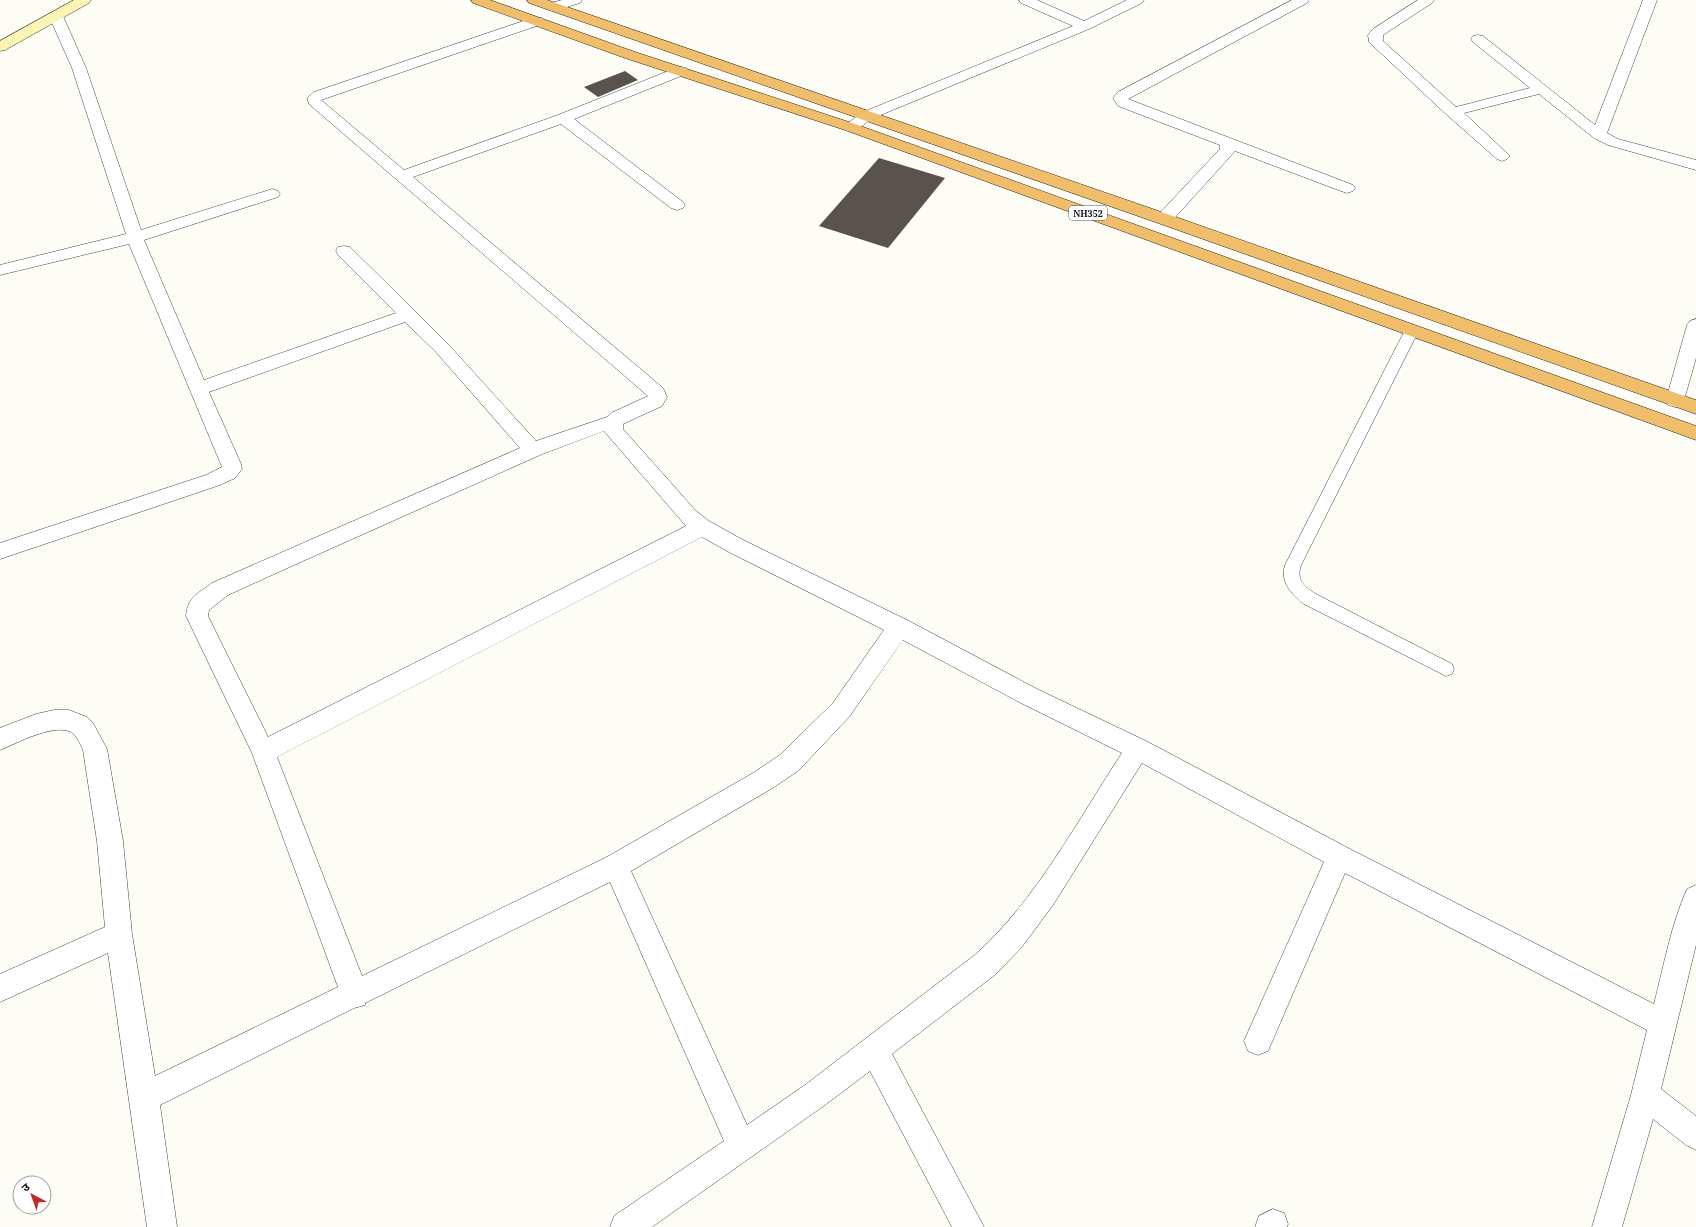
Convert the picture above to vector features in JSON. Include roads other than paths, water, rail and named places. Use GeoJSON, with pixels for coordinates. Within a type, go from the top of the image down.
{"type":"FeatureCollection","features":[{"type":"Feature","properties":{"kind":"highway","name":"NH352"},"geometry":{"type":"LineString","coordinates":[[478,0],[681,71],[850,127],[1696,434]]}},
{"type":"Feature","properties":{"kind":"highway","name":"NH352"},"geometry":{"type":"LineString","coordinates":[[534,0],[1164,219],[1696,407]]}},
{"type":"Feature","properties":{"kind":"main road"},"geometry":{"type":"LineString","coordinates":[[0,47],[84,0]]}},
{"type":"Feature","properties":{"kind":"street"},"geometry":{"type":"LineString","coordinates":[[554,7],[575,0]]}},
{"type":"Feature","properties":{"kind":"street"},"geometry":{"type":"LineString","coordinates":[[1026,0],[1084,26]]}},
{"type":"Feature","properties":{"kind":"street"},"geometry":{"type":"LineString","coordinates":[[850,127],[866,116],[1084,26],[1137,0]]}},
{"type":"Feature","properties":{"kind":"street"},"geometry":{"type":"LineString","coordinates":[[1302,0],[1123,95],[1120,98],[1123,103],[1347,188]]}},
{"type":"Feature","properties":{"kind":"street"},"geometry":{"type":"LineString","coordinates":[[1427,0],[1378,32],[1376,35],[1376,42],[1502,156]]}},
{"type":"Feature","properties":{"kind":"street"},"geometry":{"type":"LineString","coordinates":[[1599,135],[1650,0]]}},
{"type":"Feature","properties":{"kind":"street"},"geometry":{"type":"LineString","coordinates":[[0,551],[213,480],[228,473],[232,469],[135,237],[79,68],[56,16]]}},
{"type":"Feature","properties":{"kind":"street"},"geometry":{"type":"LineString","coordinates":[[355,995],[263,752],[197,616],[198,606],[220,589],[533,450],[613,422],[618,418],[652,403],[657,399],[656,393],[316,104],[314,98],[327,92],[537,21]]}},
{"type":"Feature","properties":{"kind":"street"},"geometry":{"type":"LineString","coordinates":[[1478,39],[1599,135],[1617,143],[1696,165]]}},
{"type":"Feature","properties":{"kind":"street"},"geometry":{"type":"LineString","coordinates":[[402,176],[563,118],[681,71]]}},
{"type":"Feature","properties":{"kind":"street"},"geometry":{"type":"LineString","coordinates":[[1452,112],[1542,89]]}},
{"type":"Feature","properties":{"kind":"street"},"geometry":{"type":"LineString","coordinates":[[563,118],[677,205]]}},
{"type":"Feature","properties":{"kind":"street"},"geometry":{"type":"LineString","coordinates":[[1164,219],[1228,150],[1228,143]]}},
{"type":"Feature","properties":{"kind":"street"},"geometry":{"type":"LineString","coordinates":[[0,270],[135,237],[272,194]]}},
{"type":"Feature","properties":{"kind":"street"},"geometry":{"type":"LineString","coordinates":[[344,252],[441,347],[533,450]]}},
{"type":"Feature","properties":{"kind":"street"},"geometry":{"type":"LineString","coordinates":[[198,389],[407,315]]}},
{"type":"Feature","properties":{"kind":"street"},"geometry":{"type":"LineString","coordinates":[[1675,400],[1696,325]]}},
{"type":"Feature","properties":{"kind":"street"},"geometry":{"type":"LineString","coordinates":[[613,422],[614,431],[675,502],[702,527],[736,546],[899,627],[1029,696],[1138,749],[1339,857],[1663,1023]]}},
{"type":"Feature","properties":{"kind":"street"},"geometry":{"type":"LineString","coordinates":[[263,752],[702,527]]}},
{"type":"Feature","properties":{"kind":"street"},"geometry":{"type":"LineString","coordinates":[[144,1097],[616,866],[762,782],[789,763],[841,710],[899,627]]}},
{"type":"Feature","properties":{"kind":"street"},"geometry":{"type":"LineString","coordinates":[[0,739],[36,725],[54,720],[69,720],[79,724],[88,734],[95,748],[110,841],[119,934],[162,1227]]}},
{"type":"Feature","properties":{"kind":"street"},"geometry":{"type":"LineString","coordinates":[[625,1227],[815,1095],[986,964],[1002,950],[1018,932],[1057,876],[1138,749]]}},
{"type":"Feature","properties":{"kind":"street"},"geometry":{"type":"LineString","coordinates":[[1258,1041],[1339,857]]}},
{"type":"Feature","properties":{"kind":"street"},"geometry":{"type":"LineString","coordinates":[[616,866],[741,1146]]}},
{"type":"Feature","properties":{"kind":"street"},"geometry":{"type":"LineString","coordinates":[[1607,1227],[1644,1095],[1689,919],[1696,898]]}},
{"type":"Feature","properties":{"kind":"street"},"geometry":{"type":"LineString","coordinates":[[0,988],[119,934]]}},
{"type":"Feature","properties":{"kind":"street"},"geometry":{"type":"LineString","coordinates":[[874,1049],[969,1227]]}},
{"type":"Feature","properties":{"kind":"street"},"geometry":{"type":"LineString","coordinates":[[1644,1095],[1696,1135]]}},
{"type":"Feature","properties":{"kind":"lane"},"geometry":{"type":"LineString","coordinates":[[1412,330],[1290,571],[1293,584],[1304,595],[1446,669]]}}]}
